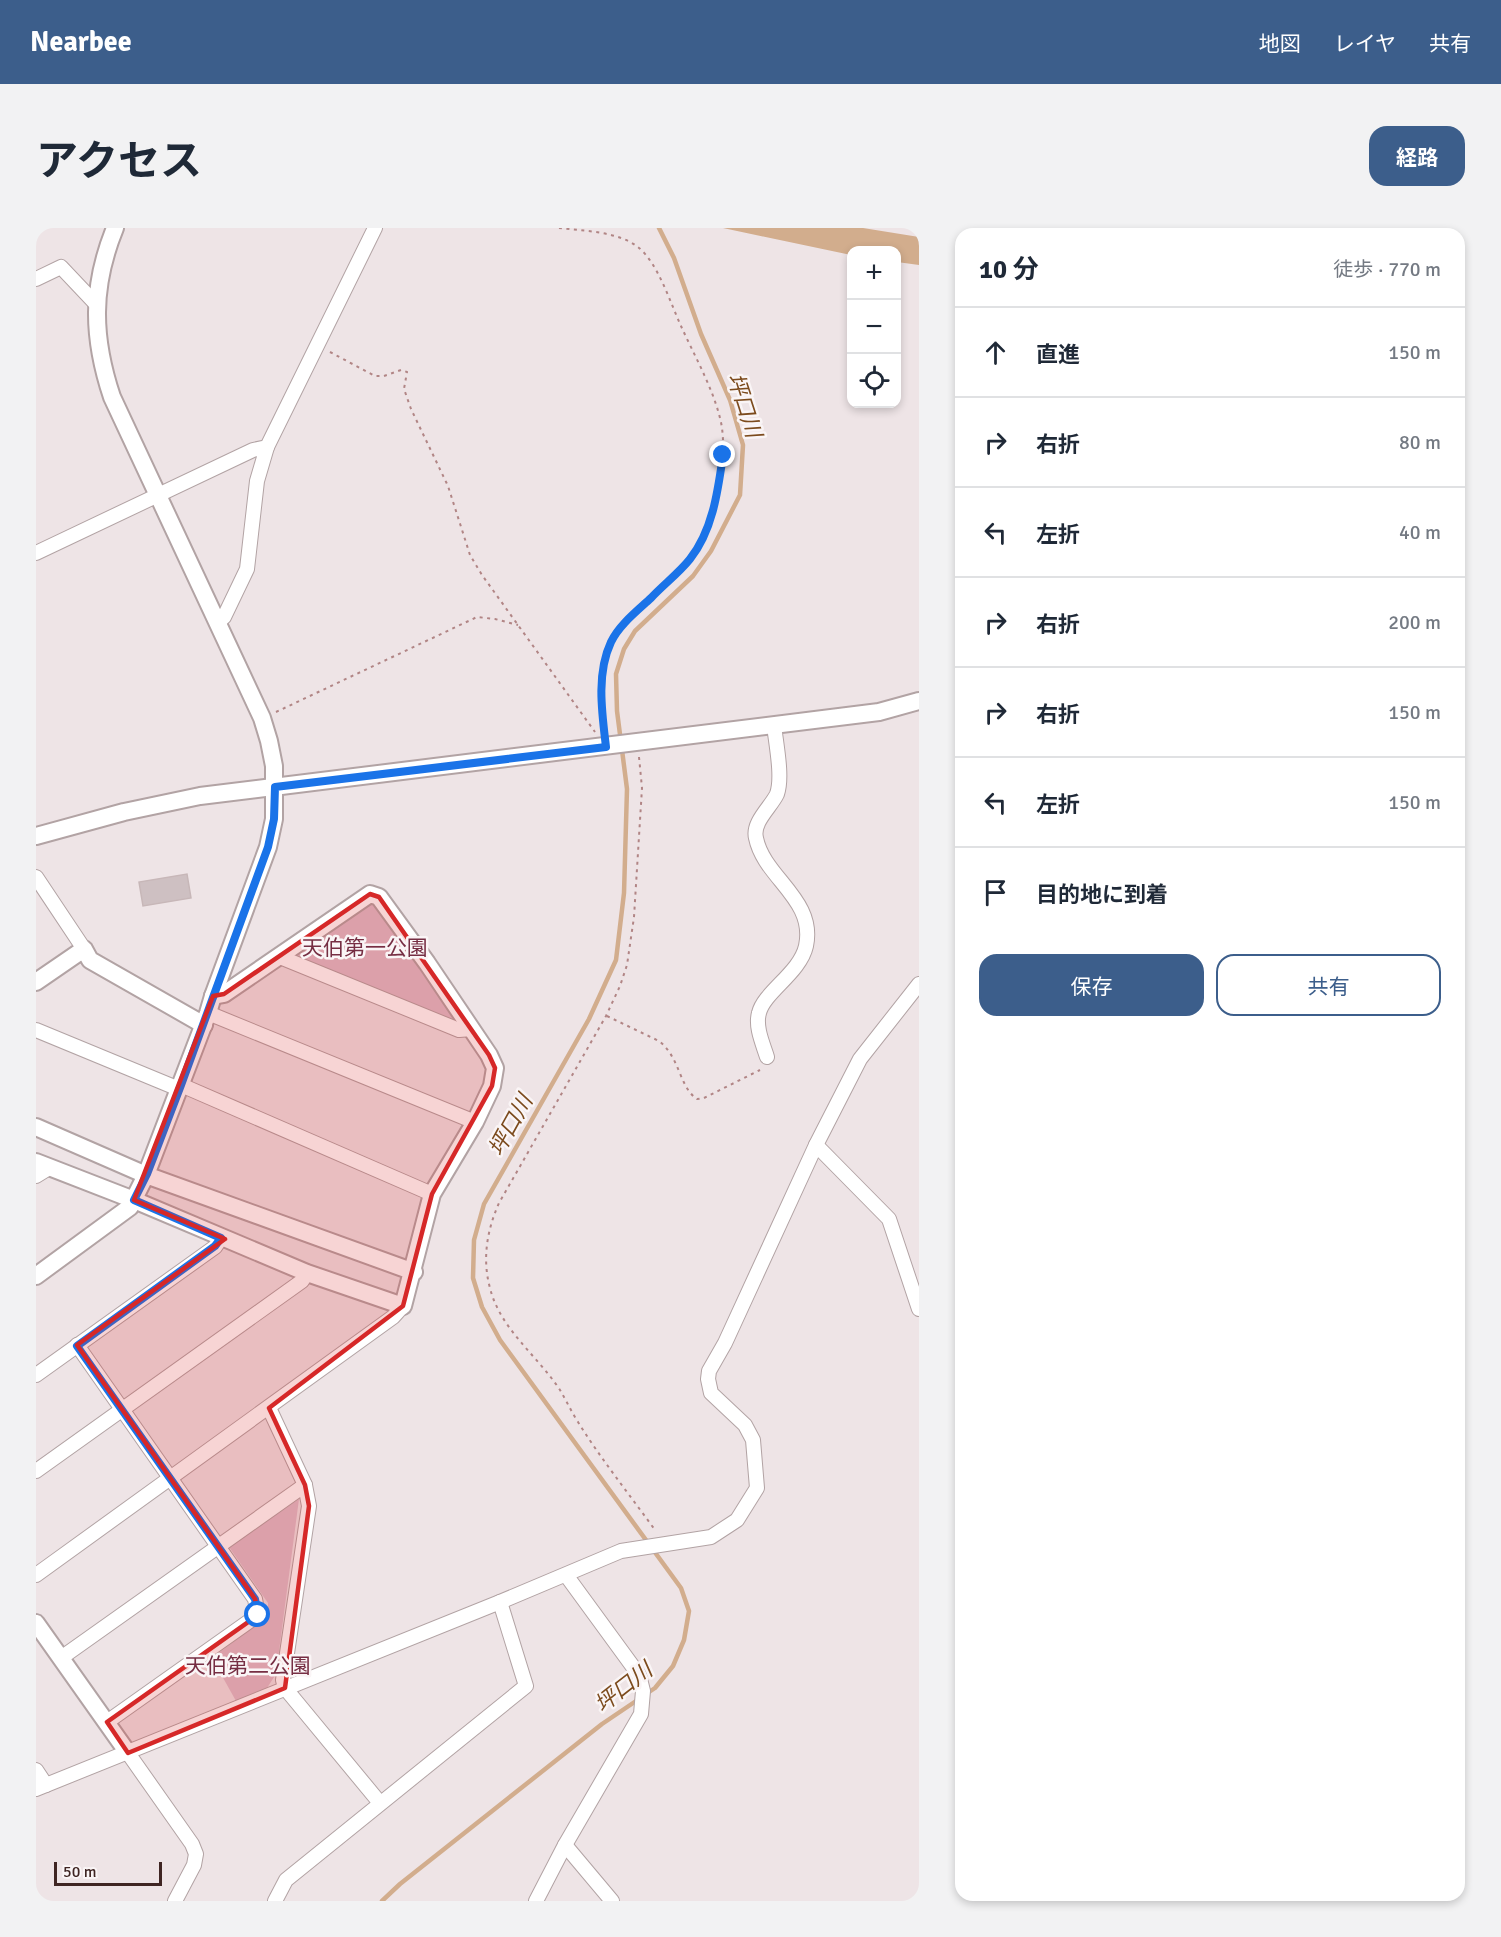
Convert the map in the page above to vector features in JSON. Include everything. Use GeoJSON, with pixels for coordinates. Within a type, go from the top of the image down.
{"type":"FeatureCollection","features":[{"type":"Feature","properties":{"kind":"street"},"geometry":{"type":"LineString","coordinates":[[36,1276],[130,1208],[147,1174],[206,1019],[268,847],[274,819],[274,766],[261,718],[112,397],[104,373],[98,341],[96,304],[100,269],[115,228]]}},
{"type":"Feature","properties":{"kind":"street"},"geometry":{"type":"LineString","coordinates":[[217,623],[224,617],[247,569],[257,481],[267,447],[375,228]]}},
{"type":"Feature","properties":{"kind":"street"},"geometry":{"type":"LineString","coordinates":[[36,279],[61,267],[96,304]]}},
{"type":"Feature","properties":{"kind":"street"},"geometry":{"type":"LineString","coordinates":[[36,553],[253,450],[267,447]]}},
{"type":"Feature","properties":{"kind":"street"},"geometry":{"type":"LineString","coordinates":[[36,836],[124,812],[200,796],[879,712],[919,701]]}},
{"type":"Feature","properties":{"kind":"street"},"geometry":{"type":"LineString","coordinates":[[767,1058],[758,1026],[759,1012],[798,964],[806,947],[807,927],[801,906],[762,854],[755,836],[758,825],[777,793],[779,778],[774,725]]}},
{"type":"Feature","properties":{"kind":"street"},"geometry":{"type":"LineString","coordinates":[[36,877],[90,960],[206,1019],[475,1122]]}},
{"type":"Feature","properties":{"kind":"street"},"geometry":{"type":"LineString","coordinates":[[36,1575],[393,1317],[403,1305],[414,1272],[432,1194],[475,1122],[492,1086],[495,1068],[472,1029],[379,897],[370,894],[224,994],[213,996]]}},
{"type":"Feature","properties":{"kind":"street"},"geometry":{"type":"LineString","coordinates":[[36,982],[84,949]]}},
{"type":"Feature","properties":{"kind":"street"},"geometry":{"type":"LineString","coordinates":[[280,957],[459,1030],[472,1029]]}},
{"type":"Feature","properties":{"kind":"street"},"geometry":{"type":"LineString","coordinates":[[36,1770],[41,1787],[621,1551],[711,1537],[737,1520],[757,1488],[753,1440],[745,1425],[711,1393],[709,1371],[725,1343],[816,1145],[860,1059],[919,984]]}},
{"type":"Feature","properties":{"kind":"street"},"geometry":{"type":"LineString","coordinates":[[36,1030],[180,1087],[432,1194]]}},
{"type":"Feature","properties":{"kind":"street"},"geometry":{"type":"LineString","coordinates":[[36,1127],[147,1174],[414,1272]]}},
{"type":"Feature","properties":{"kind":"street"},"geometry":{"type":"LineString","coordinates":[[816,1145],[889,1220],[919,1309]]}},
{"type":"Feature","properties":{"kind":"street"},"geometry":{"type":"LineString","coordinates":[[40,1169],[134,1200],[307,1274],[403,1305]]}},
{"type":"Feature","properties":{"kind":"street"},"geometry":{"type":"LineString","coordinates":[[36,1375],[215,1246],[221,1238]]}},
{"type":"Feature","properties":{"kind":"street"},"geometry":{"type":"LineString","coordinates":[[36,1471],[302,1281],[307,1274]]}},
{"type":"Feature","properties":{"kind":"street"},"geometry":{"type":"LineString","coordinates":[[77,1346],[255,1599],[258,1615],[107,1722]]}},
{"type":"Feature","properties":{"kind":"street"},"geometry":{"type":"LineString","coordinates":[[269,1408],[305,1485],[309,1506],[283,1680],[285,1689],[380,1803]]}},
{"type":"Feature","properties":{"kind":"street"},"geometry":{"type":"LineString","coordinates":[[61,1658],[305,1485]]}},
{"type":"Feature","properties":{"kind":"street"},"geometry":{"type":"LineString","coordinates":[[536,1901],[565,1845],[641,1714],[643,1698],[639,1675],[566,1575]]}},
{"type":"Feature","properties":{"kind":"street"},"geometry":{"type":"LineString","coordinates":[[275,1901],[286,1880],[526,1686],[500,1602]]}},
{"type":"Feature","properties":{"kind":"street"},"geometry":{"type":"LineString","coordinates":[[36,1623],[192,1844],[196,1854],[194,1865],[175,1901]]}},
{"type":"Feature","properties":{"kind":"street"},"geometry":{"type":"LineString","coordinates":[[565,1845],[612,1901]]}},
{"type":"Feature","properties":{"kind":"path"},"geometry":{"type":"LineString","coordinates":[[559,228],[624,239],[637,246],[648,257],[660,278],[720,419],[723,455],[718,488],[701,542],[689,560],[621,627],[611,640],[607,651],[601,702],[606,747]]}},
{"type":"Feature","properties":{"kind":"path"},"geometry":{"type":"LineString","coordinates":[[318,345],[375,376],[384,376],[401,370],[407,372],[404,389],[411,409],[448,486],[470,555],[518,626],[606,747]]}},
{"type":"Feature","properties":{"kind":"path"},"geometry":{"type":"LineString","coordinates":[[261,718],[477,617],[495,619],[518,626]]}},
{"type":"Feature","properties":{"kind":"path"},"geometry":{"type":"LineString","coordinates":[[635,743],[642,788],[634,917],[627,965],[606,1016],[499,1203],[488,1236],[487,1270],[497,1309],[508,1327],[560,1389],[578,1422],[662,1545]]}},
{"type":"Feature","properties":{"kind":"path"},"geometry":{"type":"LineString","coordinates":[[606,1016],[667,1047],[673,1054],[688,1091],[697,1099],[704,1098],[759,1070],[765,1066],[767,1058]]}},
{"type":"Feature","properties":{"kind":"highlighted area"},"geometry":{"type":"Polygon","coordinates":[[[370,894],[379,897],[489,1055],[495,1068],[492,1086],[432,1194],[403,1306],[269,1408],[305,1485],[309,1506],[285,1688],[128,1753],[107,1722],[258,1615],[255,1599],[77,1345],[225,1239],[134,1200],[213,996],[224,994],[370,894]]]}},
{"type":"Feature","properties":{"kind":"green space","name":"天伯第一公園"},"geometry":{"type":"Polygon","coordinates":[[[373,902],[456,1021],[297,956],[373,902]]]}},
{"type":"Feature","properties":{"kind":"green space","name":"天伯第二公園"},"geometry":{"type":"Polygon","coordinates":[[[299,1499],[276,1674],[267,1688],[236,1701],[212,1658],[268,1616],[268,1603],[229,1547],[299,1499]]]}},
{"type":"Feature","properties":{"kind":"shaded area"},"geometry":{"type":"Polygon","coordinates":[[[723,228],[863,228],[919,237],[919,265],[901,263],[901,246],[847,246],[847,254],[723,228]]]}},
{"type":"Feature","properties":{"kind":"building"},"geometry":{"type":"Polygon","coordinates":[[[187,874],[191,898],[143,906],[139,882],[187,874]]]}},
{"type":"Feature","properties":{"kind":"waterway","name":"坪口川"},"geometry":{"type":"LineString","coordinates":[[646,1694],[655,1688],[673,1666],[684,1640],[689,1611],[681,1588],[500,1340],[482,1307],[473,1278],[474,1240],[484,1204],[589,1019],[616,960],[624,893],[627,789],[617,711],[616,674],[624,649],[635,631],[693,576],[711,551],[740,495],[743,445],[730,400],[701,334],[674,258],[659,228]]}},
{"type":"Feature","properties":{"kind":"waterway","name":"坪口川"},"geometry":{"type":"LineString","coordinates":[[382,1901],[400,1884],[602,1724],[639,1699]]}},
{"type":"Feature","properties":{"kind":"route"},"geometry":{"type":"LineString","coordinates":[[258,1615],[255,1599],[77,1346],[215,1246],[221,1238],[134,1200],[147,1174],[181,1085],[268,847],[274,819],[275,787],[606,747],[601,702],[607,651],[611,640],[621,627],[689,560],[701,542],[718,488],[723,455]]}}]}
